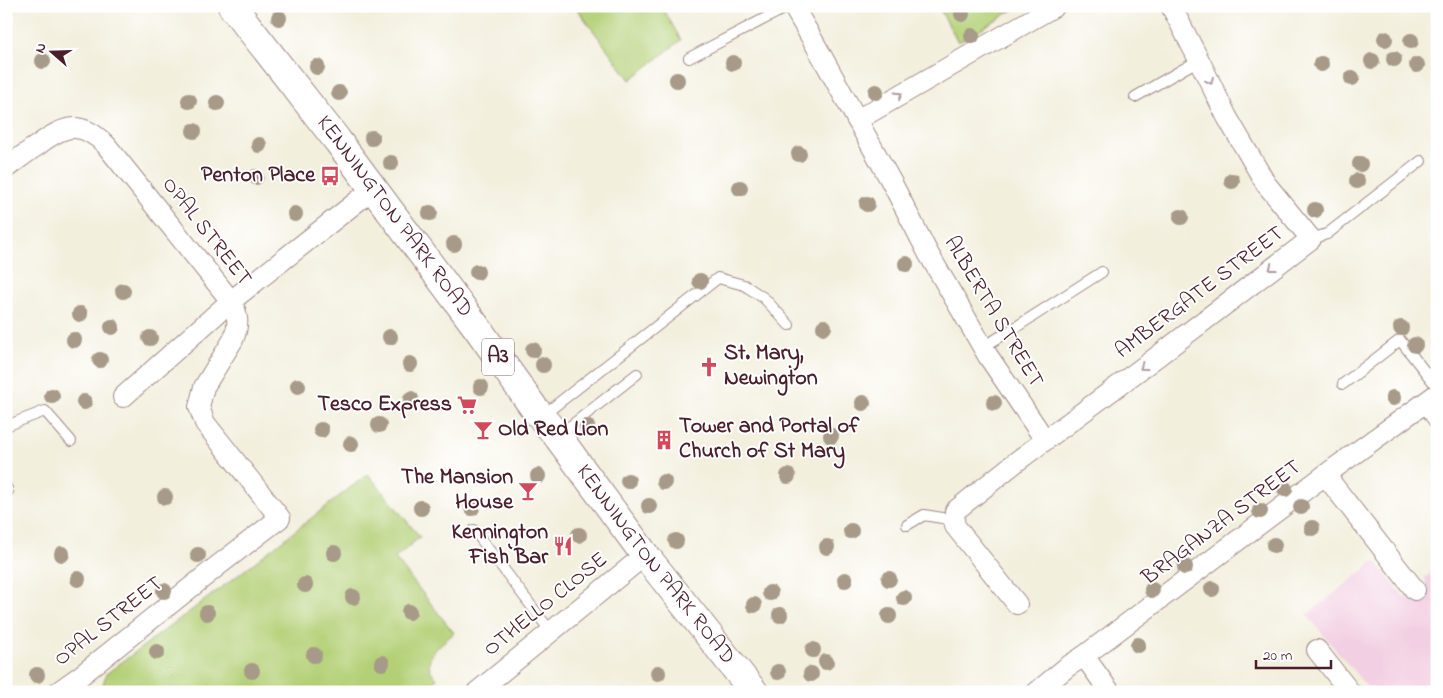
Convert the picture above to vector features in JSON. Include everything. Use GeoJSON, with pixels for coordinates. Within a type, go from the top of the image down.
{"type":"FeatureCollection","features":[{"type":"Feature","properties":{"kind":"highway","name":"KENNINGTON PARK ROAD"},"geometry":{"type":"LineString","coordinates":[[232,6],[337,140],[645,555],[754,692]]}},
{"type":"Feature","properties":{"kind":"street","name":"ALBERTA STREET"},"geometry":{"type":"LineString","coordinates":[[793,6],[892,183],[928,253],[988,356],[1045,440]]}},
{"type":"Feature","properties":{"kind":"street"},"geometry":{"type":"LineString","coordinates":[[857,120],[1055,6]]}},
{"type":"Feature","properties":{"kind":"street","name":"AMBERGATE STREET"},"geometry":{"type":"LineString","coordinates":[[1045,440],[1311,238],[1266,184],[1240,141],[1171,6]]}},
{"type":"Feature","properties":{"kind":"street","name":"OPAL STREET"},"geometry":{"type":"LineString","coordinates":[[6,168],[60,130],[78,128],[93,133],[106,145],[231,301],[236,309],[238,325],[236,333],[204,387],[199,407],[205,423],[280,518],[58,692]]}},
{"type":"Feature","properties":{"kind":"street"},"geometry":{"type":"LineString","coordinates":[[123,397],[231,301],[373,189]]}},
{"type":"Feature","properties":{"kind":"street","name":"BRAGANZA STREET"},"geometry":{"type":"LineString","coordinates":[[1036,692],[1325,475],[1429,400]]}},
{"type":"Feature","properties":{"kind":"street"},"geometry":{"type":"LineString","coordinates":[[1017,604],[955,526],[955,511],[1045,440]]}},
{"type":"Feature","properties":{"kind":"street"},"geometry":{"type":"LineString","coordinates":[[1325,475],[1415,590]]}},
{"type":"Feature","properties":{"kind":"street","name":"OTHELLO CLOSE"},"geometry":{"type":"LineString","coordinates":[[477,692],[645,555]]}},
{"type":"Feature","properties":{"kind":"street"},"geometry":{"type":"LineString","coordinates":[[1317,650],[1350,692]]}},
{"type":"Feature","properties":{"kind":"street"},"geometry":{"type":"LineString","coordinates":[[1084,656],[1110,692]]}},
{"type":"Feature","properties":{"kind":"lane"},"geometry":{"type":"LineString","coordinates":[[689,58],[789,6]]}},
{"type":"Feature","properties":{"kind":"lane"},"geometry":{"type":"LineString","coordinates":[[1135,97],[1200,60]]}},
{"type":"Feature","properties":{"kind":"lane"},"geometry":{"type":"LineString","coordinates":[[1311,238],[1327,234],[1422,161]]}},
{"type":"Feature","properties":{"kind":"lane"},"geometry":{"type":"LineString","coordinates":[[983,346],[1102,272]]}},
{"type":"Feature","properties":{"kind":"lane"},"geometry":{"type":"LineString","coordinates":[[549,427],[718,278],[744,284],[764,298],[789,326]]}},
{"type":"Feature","properties":{"kind":"lane"},"geometry":{"type":"LineString","coordinates":[[1343,384],[1400,340],[1437,387]]}},
{"type":"Feature","properties":{"kind":"lane"},"geometry":{"type":"LineString","coordinates":[[549,427],[637,374]]}},
{"type":"Feature","properties":{"kind":"lane"},"geometry":{"type":"LineString","coordinates":[[1429,400],[1437,426]]}},
{"type":"Feature","properties":{"kind":"lane"},"geometry":{"type":"LineString","coordinates":[[6,426],[45,411],[71,441]]}},
{"type":"Feature","properties":{"kind":"lane"},"geometry":{"type":"LineString","coordinates":[[907,525],[924,515],[954,520]]}},
{"type":"Feature","properties":{"kind":"lane"},"geometry":{"type":"LineString","coordinates":[[474,530],[551,632]]}},
{"type":"Feature","properties":{"kind":"shaded area"},"geometry":{"type":"Polygon","coordinates":[[[1375,561],[1405,598],[1427,582],[1424,578],[1437,569],[1437,692],[1371,692],[1307,615],[1375,561]]]}},
{"type":"Feature","properties":{"kind":"green space"},"geometry":{"type":"Polygon","coordinates":[[[575,6],[670,6],[664,10],[681,40],[630,80],[575,6]]]}},
{"type":"Feature","properties":{"kind":"green space"},"geometry":{"type":"Polygon","coordinates":[[[938,6],[1020,6],[958,42],[938,6]]]}},
{"type":"Feature","properties":{"kind":"green space"},"geometry":{"type":"Polygon","coordinates":[[[368,474],[420,537],[395,558],[454,633],[437,648],[430,658],[430,669],[437,679],[421,692],[101,692],[106,674],[233,579],[368,474]]]}},
{"type":"Feature","properties":{"kind":"place","name":"Penton Place"},"geometry":{"type":"Point","coordinates":[330,176]}},
{"type":"Feature","properties":{"kind":"place","name":"St. Mary, Newington"},"geometry":{"type":"Point","coordinates":[709,367]}},
{"type":"Feature","properties":{"kind":"place","name":"Tesco Express"},"geometry":{"type":"Point","coordinates":[467,405]}},
{"type":"Feature","properties":{"kind":"place","name":"Old Red Lion"},"geometry":{"type":"Point","coordinates":[483,430]}},
{"type":"Feature","properties":{"kind":"place","name":"Tower and Portal of Church of St Mary"},"geometry":{"type":"Point","coordinates":[664,440]}},
{"type":"Feature","properties":{"kind":"place","name":"The Mansion House"},"geometry":{"type":"Point","coordinates":[528,491]}},
{"type":"Feature","properties":{"kind":"place","name":"Kennington Fish Bar"},"geometry":{"type":"Point","coordinates":[563,546]}}]}
